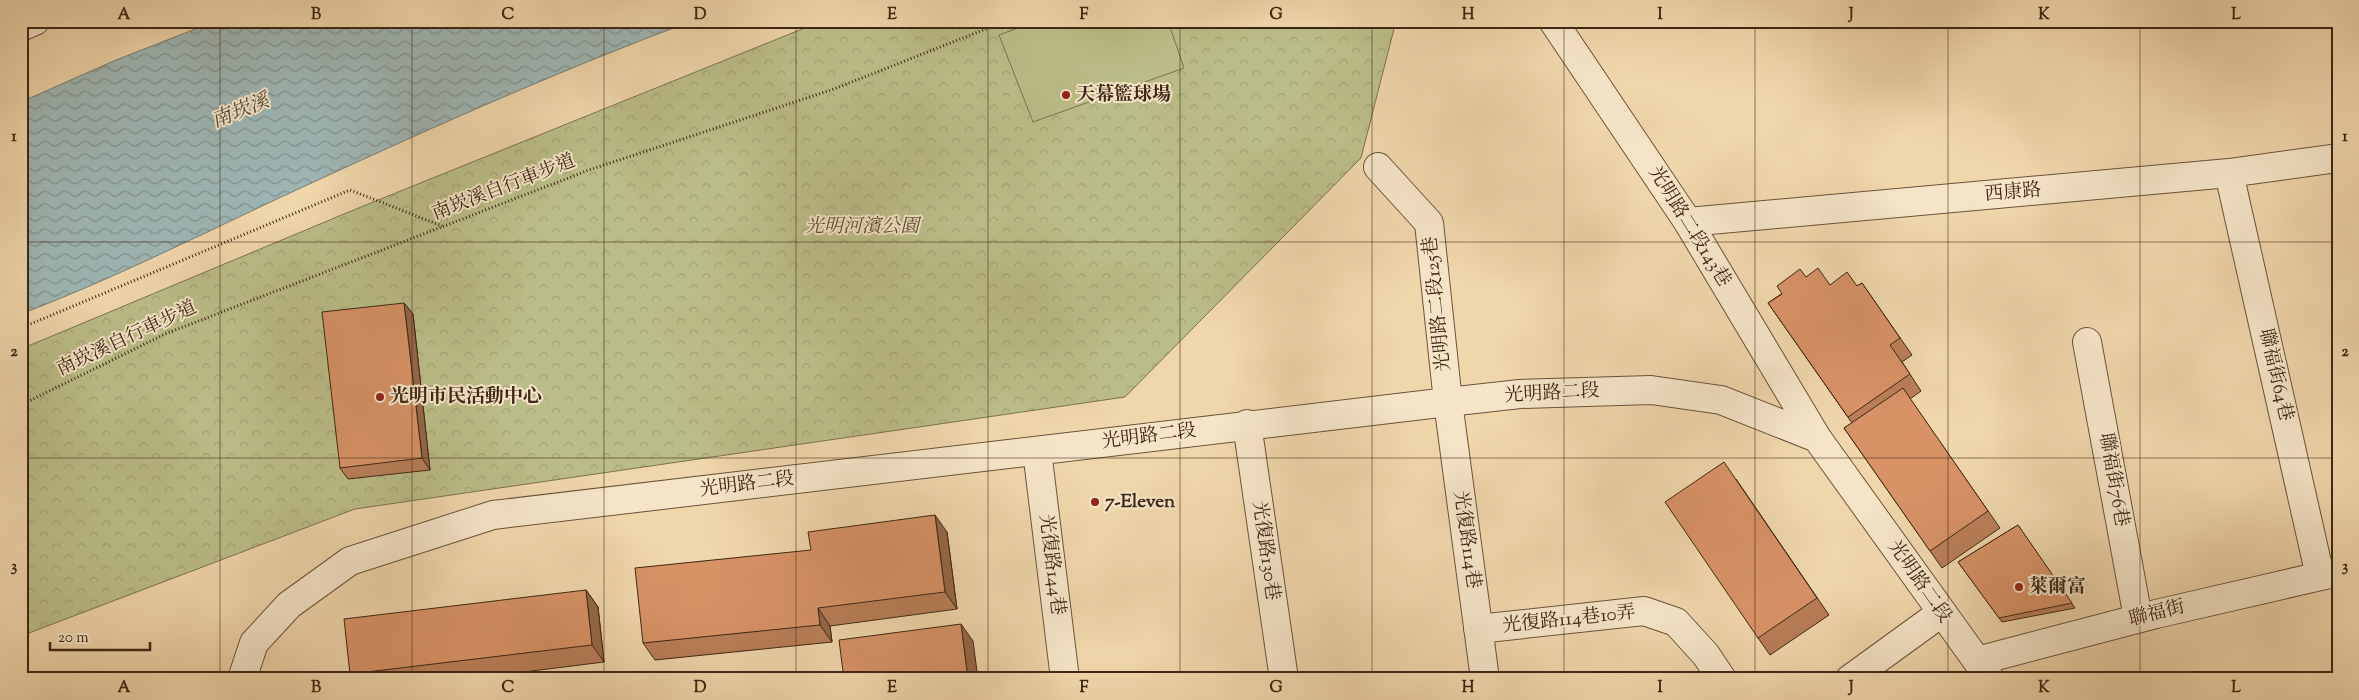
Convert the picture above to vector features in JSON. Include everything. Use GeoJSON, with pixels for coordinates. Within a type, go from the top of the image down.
{"type":"FeatureCollection","features":[{"type":"Feature","properties":{"kind":"street"},"geometry":{"type":"LineString","coordinates":[[21,27],[35,21]]}},
{"type":"Feature","properties":{"kind":"street","name":"光明路二段143巷"},"geometry":{"type":"LineString","coordinates":[[1553,21],[1688,222],[1817,438]]}},
{"type":"Feature","properties":{"kind":"street","name":"西康路"},"geometry":{"type":"LineString","coordinates":[[1688,222],[2229,173],[2338,158]]}},
{"type":"Feature","properties":{"kind":"street","name":"光明路二段125巷"},"geometry":{"type":"LineString","coordinates":[[1378,167],[1429,223],[1448,402]]}},
{"type":"Feature","properties":{"kind":"street","name":"聯福街64巷"},"geometry":{"type":"LineString","coordinates":[[2229,173],[2329,574]]}},
{"type":"Feature","properties":{"kind":"street","name":"聯福街76巷"},"geometry":{"type":"LineString","coordinates":[[2087,342],[2138,618]]}},
{"type":"Feature","properties":{"kind":"street","name":"光明路二段"},"geometry":{"type":"LineString","coordinates":[[242,679],[254,644],[289,605],[350,561],[493,515],[1037,451],[1247,424],[1520,394],[1651,390],[1721,400],[1817,438],[1941,613],[1984,670]]}},
{"type":"Feature","properties":{"kind":"street","name":"光復路114巷"},"geometry":{"type":"LineString","coordinates":[[1448,402],[1485,679]]}},
{"type":"Feature","properties":{"kind":"street","name":"光復路130巷"},"geometry":{"type":"LineString","coordinates":[[1247,424],[1284,679]]}},
{"type":"Feature","properties":{"kind":"street","name":"光復路144巷"},"geometry":{"type":"LineString","coordinates":[[1037,451],[1065,679]]}},
{"type":"Feature","properties":{"kind":"street","name":"聯福街"},"geometry":{"type":"LineString","coordinates":[[1984,670],[2138,618],[2329,574]]}},
{"type":"Feature","properties":{"kind":"street","name":"光復路114巷10弄"},"geometry":{"type":"LineString","coordinates":[[1478,629],[1644,612],[1676,622],[1706,655],[1722,679]]}},
{"type":"Feature","properties":{"kind":"street"},"geometry":{"type":"LineString","coordinates":[[1850,679],[1941,613]]}},
{"type":"Feature","properties":{"kind":"path","name":"南崁溪自行車步道"},"geometry":{"type":"LineString","coordinates":[[21,405],[165,334],[590,170],[834,89],[1006,21]]}},
{"type":"Feature","properties":{"kind":"path"},"geometry":{"type":"LineString","coordinates":[[21,328],[350,190],[443,226]]}},
{"type":"Feature","properties":{"kind":"green space","name":"光明河濱公園"},"geometry":{"type":"Polygon","coordinates":[[[822,21],[1396,21],[1361,158],[1125,397],[355,509],[21,636],[21,349],[356,209],[822,21]]]}},
{"type":"Feature","properties":{"kind":"green space","name":"天幕籃球場"},"geometry":{"type":"Polygon","coordinates":[[[1037,21],[1168,21],[1184,68],[1033,122],[999,35],[1037,21]]]}},
{"type":"Feature","properties":{"kind":"water","name":"南崁溪"},"geometry":{"type":"Polygon","coordinates":[[[216,21],[692,21],[484,105],[330,174],[119,273],[21,314],[21,102],[116,60],[216,21]]]}},
{"type":"Feature","properties":{"kind":"building"},"geometry":{"type":"Polygon","coordinates":[[[1818,268],[1830,285],[1847,272],[1857,286],[1862,283],[1900,338],[1890,345],[1910,374],[1848,417],[1768,303],[1782,294],[1777,286],[1800,269],[1806,277],[1818,268]]]}},
{"type":"Feature","properties":{"kind":"building","name":"光明市民活動中心"},"geometry":{"type":"Polygon","coordinates":[[[404,303],[422,458],[340,468],[322,312],[404,303]]]}},
{"type":"Feature","properties":{"kind":"building"},"geometry":{"type":"Polygon","coordinates":[[[1903,388],[1988,511],[1930,551],[1844,428],[1903,388]]]}},
{"type":"Feature","properties":{"kind":"building"},"geometry":{"type":"Polygon","coordinates":[[[1724,462],[1817,598],[1758,638],[1665,502],[1724,462]]]}},
{"type":"Feature","properties":{"kind":"building"},"geometry":{"type":"Polygon","coordinates":[[[935,515],[945,592],[818,608],[820,625],[643,643],[635,568],[811,550],[808,532],[935,515]]]}},
{"type":"Feature","properties":{"kind":"building","name":"萊爾富"},"geometry":{"type":"Polygon","coordinates":[[[2018,525],[2072,603],[1999,618],[1958,562],[2018,525]]]}},
{"type":"Feature","properties":{"kind":"building"},"geometry":{"type":"Polygon","coordinates":[[[586,590],[592,645],[350,674],[344,619],[586,590]]]}},
{"type":"Feature","properties":{"kind":"building"},"geometry":{"type":"Polygon","coordinates":[[[961,624],[968,679],[844,679],[839,640],[961,624]]]}},
{"type":"Feature","properties":{"kind":"place","name":"天幕籃球場"},"geometry":{"type":"Point","coordinates":[1066,95]}},
{"type":"Feature","properties":{"kind":"place","name":"光明市民活動中心"},"geometry":{"type":"Point","coordinates":[380,397]}},
{"type":"Feature","properties":{"kind":"place","name":"7-Eleven"},"geometry":{"type":"Point","coordinates":[1095,502]}},
{"type":"Feature","properties":{"kind":"place","name":"萊爾富"},"geometry":{"type":"Point","coordinates":[2019,587]}}]}
